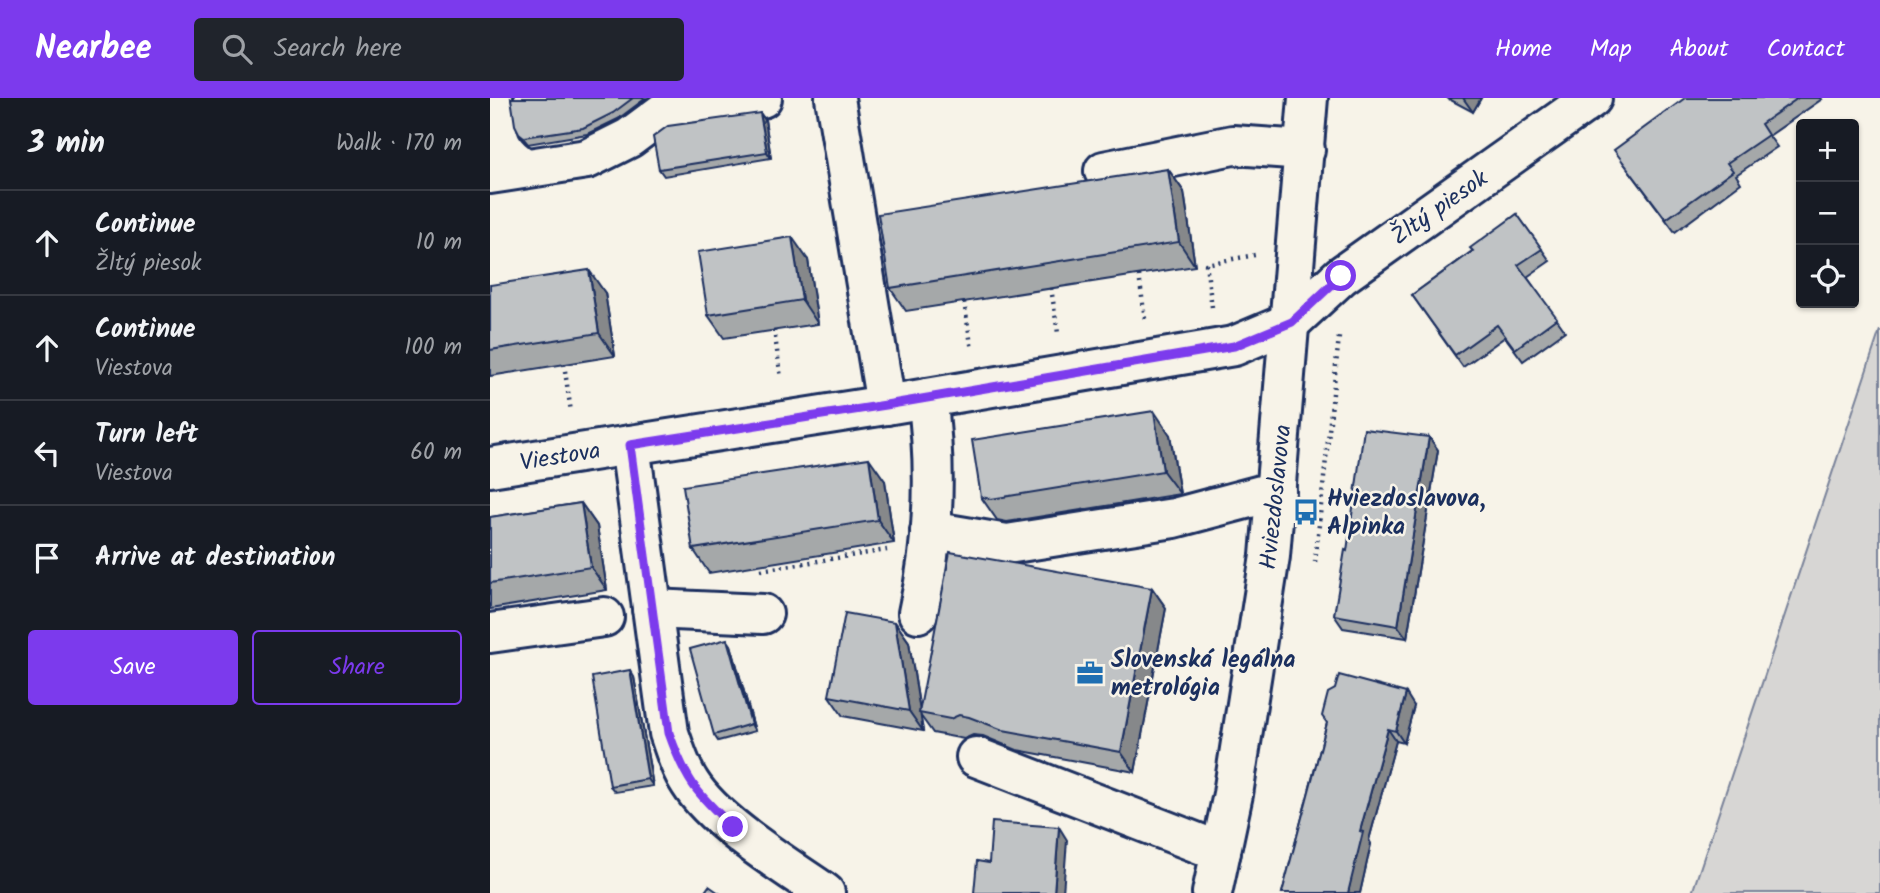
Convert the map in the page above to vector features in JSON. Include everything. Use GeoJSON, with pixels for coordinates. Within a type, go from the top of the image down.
{"type":"FeatureCollection","features":[{"type":"Feature","properties":{"kind":"street"},"geometry":{"type":"LineString","coordinates":[[493,98],[499,142],[507,157],[507,171],[587,159],[629,138],[664,112],[762,98]]}},
{"type":"Feature","properties":{"kind":"street"},"geometry":{"type":"LineString","coordinates":[[835,98],[886,405]]}},
{"type":"Feature","properties":{"kind":"street","name":"Hviezdoslavova"},"geometry":{"type":"LineString","coordinates":[[1212,893],[1233,794],[1270,556],[1292,322],[1308,98]]}},
{"type":"Feature","properties":{"kind":"street","name":"Žltý piesok"},"geometry":{"type":"LineString","coordinates":[[1292,322],[1341,276],[1591,98]]}},
{"type":"Feature","properties":{"kind":"street"},"geometry":{"type":"LineString","coordinates":[[1104,171],[1233,145],[1304,150]]}},
{"type":"Feature","properties":{"kind":"street","name":"Viestova"},"geometry":{"type":"LineString","coordinates":[[490,467],[886,405],[1234,346],[1292,322]]}},
{"type":"Feature","properties":{"kind":"street"},"geometry":{"type":"LineString","coordinates":[[918,613],[928,566],[934,450],[927,398]]}},
{"type":"Feature","properties":{"kind":"street","name":"Viestova"},"geometry":{"type":"LineString","coordinates":[[630,445],[669,733],[679,762],[691,785],[733,827],[825,893]]}},
{"type":"Feature","properties":{"kind":"street"},"geometry":{"type":"LineString","coordinates":[[930,531],[1007,544],[1174,518],[1276,491]]}},
{"type":"Feature","properties":{"kind":"street"},"geometry":{"type":"LineString","coordinates":[[652,609],[763,614]]}},
{"type":"Feature","properties":{"kind":"street"},"geometry":{"type":"LineString","coordinates":[[490,633],[604,617]]}},
{"type":"Feature","properties":{"kind":"street"},"geometry":{"type":"LineString","coordinates":[[976,757],[1220,852]]}},
{"type":"Feature","properties":{"kind":"path"},"geometry":{"type":"LineString","coordinates":[[1213,318],[1206,264],[1259,254]]}},
{"type":"Feature","properties":{"kind":"path"},"geometry":{"type":"LineString","coordinates":[[1139,275],[1147,330]]}},
{"type":"Feature","properties":{"kind":"path"},"geometry":{"type":"LineString","coordinates":[[1051,288],[1060,344]]}},
{"type":"Feature","properties":{"kind":"path"},"geometry":{"type":"LineString","coordinates":[[964,302],[973,358]]}},
{"type":"Feature","properties":{"kind":"path"},"geometry":{"type":"LineString","coordinates":[[774,330],[783,390]]}},
{"type":"Feature","properties":{"kind":"path"},"geometry":{"type":"LineString","coordinates":[[564,364],[573,423]]}},
{"type":"Feature","properties":{"kind":"path"},"geometry":{"type":"LineString","coordinates":[[759,570],[889,550]]}},
{"type":"Feature","properties":{"kind":"shaded area"},"geometry":{"type":"Polygon","coordinates":[[[1880,330],[1880,893],[1692,893],[1880,330]]]}},
{"type":"Feature","properties":{"kind":"building"},"geometry":{"type":"Polygon","coordinates":[[[511,98],[633,98],[613,113],[583,128],[524,137],[515,125],[511,98]]]}},
{"type":"Feature","properties":{"kind":"building"},"geometry":{"type":"Polygon","coordinates":[[[1685,98],[1798,98],[1761,124],[1768,135],[1727,163],[1733,171],[1666,219],[1614,150],[1685,98]]]}},
{"type":"Feature","properties":{"kind":"building"},"geometry":{"type":"Polygon","coordinates":[[[760,113],[767,152],[659,169],[653,137],[668,126],[760,113]]]}},
{"type":"Feature","properties":{"kind":"building"},"geometry":{"type":"Polygon","coordinates":[[[1168,169],[1179,242],[890,288],[878,214],[1168,169]]]}},
{"type":"Feature","properties":{"kind":"building"},"geometry":{"type":"Polygon","coordinates":[[[1517,214],[1542,249],[1518,265],[1557,318],[1515,349],[1497,325],[1455,355],[1412,295],[1473,251],[1470,248],[1517,214]]]}},
{"type":"Feature","properties":{"kind":"building"},"geometry":{"type":"Polygon","coordinates":[[[792,237],[802,300],[708,315],[698,252],[792,237]]]}},
{"type":"Feature","properties":{"kind":"building"},"geometry":{"type":"Polygon","coordinates":[[[589,270],[599,333],[490,350],[490,285],[589,270]]]}},
{"type":"Feature","properties":{"kind":"building"},"geometry":{"type":"Polygon","coordinates":[[[1154,411],[1163,471],[991,499],[981,497],[972,440],[1154,411]]]}},
{"type":"Feature","properties":{"kind":"building"},"geometry":{"type":"Polygon","coordinates":[[[1364,429],[1429,437],[1398,626],[1334,615],[1345,550],[1347,551],[1364,429]]]}},
{"type":"Feature","properties":{"kind":"building"},"geometry":{"type":"Polygon","coordinates":[[[869,458],[878,520],[693,549],[683,486],[869,458]]]}},
{"type":"Feature","properties":{"kind":"building"},"geometry":{"type":"Polygon","coordinates":[[[581,503],[591,567],[490,583],[490,517],[581,503]]]}},
{"type":"Feature","properties":{"kind":"building"},"geometry":{"type":"Polygon","coordinates":[[[950,552],[1152,588],[1121,752],[1003,730],[959,715],[950,719],[919,713],[950,552]]]}},
{"type":"Feature","properties":{"kind":"building"},"geometry":{"type":"Polygon","coordinates":[[[845,613],[895,622],[909,711],[829,696],[845,613]]]}},
{"type":"Feature","properties":{"kind":"building"},"geometry":{"type":"Polygon","coordinates":[[[727,639],[751,724],[714,735],[690,649],[727,639]]]}},
{"type":"Feature","properties":{"kind":"building"},"geometry":{"type":"Polygon","coordinates":[[[630,670],[648,779],[610,786],[592,677],[630,670]]]}},
{"type":"Feature","properties":{"kind":"building"},"geometry":{"type":"Polygon","coordinates":[[[1339,675],[1406,693],[1396,731],[1388,729],[1360,831],[1363,832],[1348,893],[1282,893],[1327,723],[1322,716],[1328,693],[1335,689],[1339,675]]]}},
{"type":"Feature","properties":{"kind":"building"},"geometry":{"type":"Polygon","coordinates":[[[992,822],[1059,827],[1054,893],[974,893],[977,861],[989,863],[992,822]]]}},
{"type":"Feature","properties":{"kind":"building"},"geometry":{"type":"Polygon","coordinates":[[[709,886],[719,893],[704,893],[709,886]]]}},
{"type":"Feature","properties":{"kind":"place","name":"Hviezdoslavova, Alpinka"},"geometry":{"type":"Point","coordinates":[1306,512]}},
{"type":"Feature","properties":{"kind":"place","name":"Slovenská legálna metrológia"},"geometry":{"type":"Point","coordinates":[1090,673]}},
{"type":"Feature","properties":{"kind":"route"},"geometry":{"type":"LineString","coordinates":[[733,827],[691,785],[669,733],[630,445],[1234,346],[1292,322],[1341,276]]}}]}
